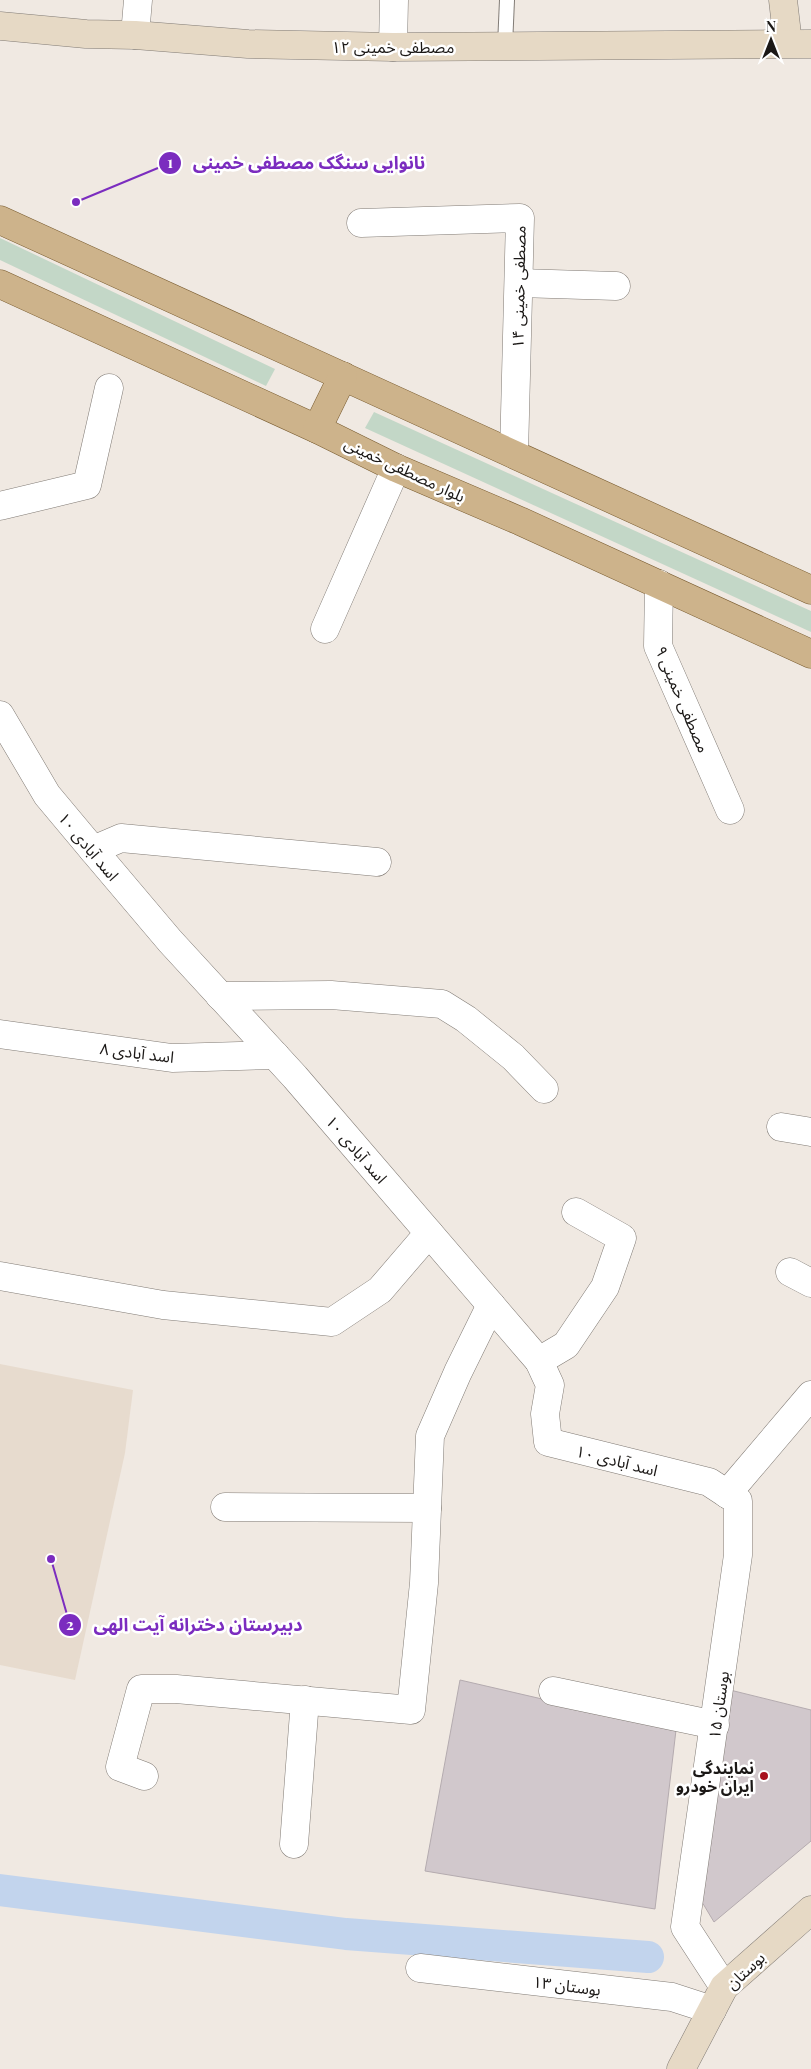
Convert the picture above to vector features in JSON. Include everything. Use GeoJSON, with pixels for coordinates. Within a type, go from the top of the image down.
{"type":"FeatureCollection","features":[{"type":"Feature","properties":{"kind":"main road"},"geometry":{"type":"LineString","coordinates":[[0,220],[811,590]]}},
{"type":"Feature","properties":{"kind":"main road","name":"بلوار مصطفی خمینی"},"geometry":{"type":"LineString","coordinates":[[0,284],[317,428],[396,468],[520,521],[811,654]]}},
{"type":"Feature","properties":{"kind":"main road"},"geometry":{"type":"LineString","coordinates":[[317,428],[343,376]]}},
{"type":"Feature","properties":{"kind":"street"},"geometry":{"type":"LineString","coordinates":[[135,35],[138,0]]}},
{"type":"Feature","properties":{"kind":"street"},"geometry":{"type":"LineString","coordinates":[[393,47],[394,0]]}},
{"type":"Feature","properties":{"kind":"street"},"geometry":{"type":"LineString","coordinates":[[783,0],[799,44]]}},
{"type":"Feature","properties":{"kind":"street","name":"مصطفی خمینی ۱۲"},"geometry":{"type":"LineString","coordinates":[[0,26],[86,34],[135,35],[248,44],[393,47],[799,44]]}},
{"type":"Feature","properties":{"kind":"street","name":"مصطفی خمینی ۱۴"},"geometry":{"type":"LineString","coordinates":[[361,223],[520,218],[514,454]]}},
{"type":"Feature","properties":{"kind":"street"},"geometry":{"type":"LineString","coordinates":[[519,284],[616,286]]}},
{"type":"Feature","properties":{"kind":"street"},"geometry":{"type":"LineString","coordinates":[[0,506],[87,485],[109,388]]}},
{"type":"Feature","properties":{"kind":"street"},"geometry":{"type":"LineString","coordinates":[[325,629],[396,468]]}},
{"type":"Feature","properties":{"kind":"street","name":"مصطفی خمینی ۹"},"geometry":{"type":"LineString","coordinates":[[659,584],[658,646],[730,810]]}},
{"type":"Feature","properties":{"kind":"street","name":"اسد آبادی ۱۰"},"geometry":{"type":"LineString","coordinates":[[0,715],[11,753],[170,941],[275,1055],[539,1361],[550,1385],[545,1414],[548,1442],[709,1482],[732,1498]]}},
{"type":"Feature","properties":{"kind":"street"},"geometry":{"type":"LineString","coordinates":[[93,850],[121,838],[377,862]]}},
{"type":"Feature","properties":{"kind":"street"},"geometry":{"type":"LineString","coordinates":[[220,996],[331,995],[442,1004],[466,1019],[500,1046],[544,1089]]}},
{"type":"Feature","properties":{"kind":"street","name":"اسد آبادی ۸"},"geometry":{"type":"LineString","coordinates":[[0,1034],[172,1058],[275,1055]]}},
{"type":"Feature","properties":{"kind":"street"},"geometry":{"type":"LineString","coordinates":[[781,1127],[811,1132]]}},
{"type":"Feature","properties":{"kind":"street"},"geometry":{"type":"LineString","coordinates":[[539,1361],[566,1345],[605,1287],[622,1238],[576,1212]]}},
{"type":"Feature","properties":{"kind":"street"},"geometry":{"type":"LineString","coordinates":[[0,1276],[163,1305],[332,1322],[380,1290],[429,1233]]}},
{"type":"Feature","properties":{"kind":"street"},"geometry":{"type":"LineString","coordinates":[[144,1776],[120,1767],[141,1689],[176,1689],[411,1710],[424,1583],[430,1436],[458,1372],[491,1305]]}},
{"type":"Feature","properties":{"kind":"street"},"geometry":{"type":"LineString","coordinates":[[732,1498],[811,1395]]}},
{"type":"Feature","properties":{"kind":"street","name":"بوستان ۱۵"},"geometry":{"type":"LineString","coordinates":[[718,1998],[686,1928],[738,1555],[732,1498]]}},
{"type":"Feature","properties":{"kind":"street"},"geometry":{"type":"LineString","coordinates":[[225,1506],[427,1508]]}},
{"type":"Feature","properties":{"kind":"street"},"geometry":{"type":"LineString","coordinates":[[553,1691],[715,1725]]}},
{"type":"Feature","properties":{"kind":"street"},"geometry":{"type":"LineString","coordinates":[[294,1844],[305,1700]]}},
{"type":"Feature","properties":{"kind":"street","name":"بوستان"},"geometry":{"type":"LineString","coordinates":[[682,2069],[718,1998],[811,1910]]}},
{"type":"Feature","properties":{"kind":"street","name":"بوستان ۱۳"},"geometry":{"type":"LineString","coordinates":[[420,1968],[672,1997],[718,1998]]}},
{"type":"Feature","properties":{"kind":"lane"},"geometry":{"type":"LineString","coordinates":[[505,46],[507,0]]}},
{"type":"Feature","properties":{"kind":"shaded area"},"geometry":{"type":"Polygon","coordinates":[[[0,1364],[133,1390],[125,1453],[75,1680],[0,1665],[0,1364]]]}},
{"type":"Feature","properties":{"kind":"green space"},"geometry":{"type":"Polygon","coordinates":[[[0,238],[275,369],[266,386],[0,260],[0,238]]]}},
{"type":"Feature","properties":{"kind":"green space"},"geometry":{"type":"Polygon","coordinates":[[[374,412],[811,611],[811,632],[365,428],[374,412]]]}},
{"type":"Feature","properties":{"kind":"building"},"geometry":{"type":"Polygon","coordinates":[[[460,1680],[676,1730],[655,1909],[425,1871],[460,1680]]]}},
{"type":"Feature","properties":{"kind":"building","name":"نمایندگی ایران خودرو"},"geometry":{"type":"Polygon","coordinates":[[[730,1690],[811,1710],[811,1841],[714,1922],[699,1897],[730,1690]]]}},
{"type":"Feature","properties":{"kind":"waterway"},"geometry":{"type":"LineString","coordinates":[[0,1890],[346,1934],[648,1957]]}},
{"type":"Feature","properties":{"kind":"place","name":"نانوایی سنگک مصطفی خمینی"},"geometry":{"type":"Point","coordinates":[76,202]}},
{"type":"Feature","properties":{"kind":"place","name":"دبیرستان دخترانه آیت الهی"},"geometry":{"type":"Point","coordinates":[51,1559]}},
{"type":"Feature","properties":{"kind":"place","name":"نمایندگی ایران خودرو"},"geometry":{"type":"Point","coordinates":[764,1776]}}]}
